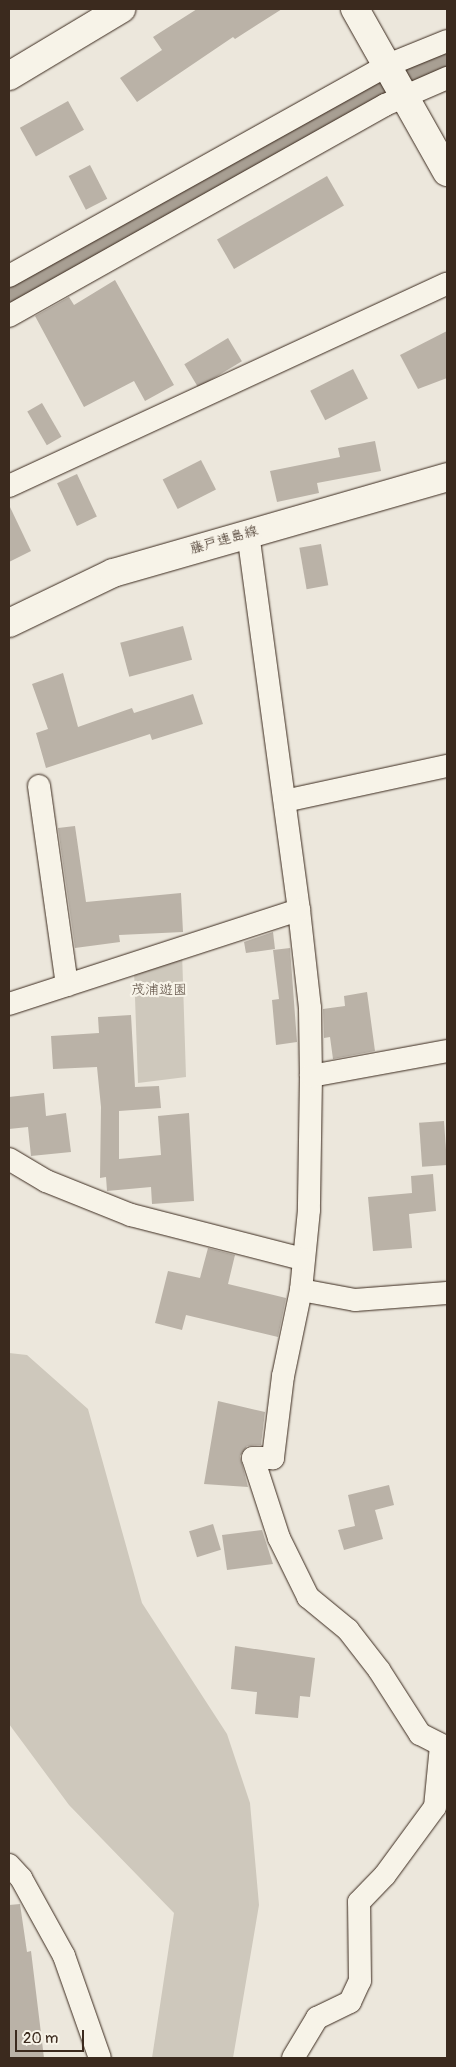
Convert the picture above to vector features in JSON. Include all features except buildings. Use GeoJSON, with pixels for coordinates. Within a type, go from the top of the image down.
{"type":"FeatureCollection","features":[{"type":"Feature","properties":{"kind":"main road"},"geometry":{"type":"LineString","coordinates":[[9,76],[121,9]]}},
{"type":"Feature","properties":{"kind":"main road"},"geometry":{"type":"LineString","coordinates":[[355,9],[447,172]]}},
{"type":"Feature","properties":{"kind":"main road","name":"藤戸連島線"},"geometry":{"type":"LineString","coordinates":[[9,623],[113,573],[447,477]]}},
{"type":"Feature","properties":{"kind":"street"},"geometry":{"type":"LineString","coordinates":[[9,316],[397,81],[447,41]]}},
{"type":"Feature","properties":{"kind":"street"},"geometry":{"type":"LineString","coordinates":[[9,276],[397,81],[447,78]]}},
{"type":"Feature","properties":{"kind":"street"},"geometry":{"type":"LineString","coordinates":[[9,486],[447,284]]}},
{"type":"Feature","properties":{"kind":"street"},"geometry":{"type":"LineString","coordinates":[[248,533],[299,910],[310,1008],[311,1076],[309,1210],[302,1260],[301,1290],[283,1376],[273,1458],[254,1458],[279,1538],[308,1597],[348,1630],[379,1670],[420,1734],[444,1747],[434,1807],[385,1875],[359,1902],[360,1981],[350,2002],[317,2018],[293,2058]]}},
{"type":"Feature","properties":{"kind":"street"},"geometry":{"type":"LineString","coordinates":[[285,801],[447,766]]}},
{"type":"Feature","properties":{"kind":"street"},"geometry":{"type":"LineString","coordinates":[[40,786],[67,985]]}},
{"type":"Feature","properties":{"kind":"street"},"geometry":{"type":"LineString","coordinates":[[9,1004],[299,910]]}},
{"type":"Feature","properties":{"kind":"street"},"geometry":{"type":"LineString","coordinates":[[311,1076],[447,1051]]}},
{"type":"Feature","properties":{"kind":"street"},"geometry":{"type":"LineString","coordinates":[[9,1159],[46,1181],[131,1215],[302,1260]]}},
{"type":"Feature","properties":{"kind":"street"},"geometry":{"type":"LineString","coordinates":[[301,1290],[355,1300],[447,1293]]}},
{"type":"Feature","properties":{"kind":"street"},"geometry":{"type":"LineString","coordinates":[[9,1866],[21,1878],[64,1956],[100,2058]]}},
{"type":"Feature","properties":{"kind":"green space","name":"茂浦遊園"},"geometry":{"type":"Polygon","coordinates":[[[182,952],[186,1077],[138,1083],[134,969],[182,952]]]}},
{"type":"Feature","properties":{"kind":"green space"},"geometry":{"type":"Polygon","coordinates":[[[9,1353],[27,1355],[88,1409],[142,1603],[227,1734],[250,1803],[259,1905],[233,2058],[152,2058],[174,1913],[69,1805],[9,1724],[9,1353]]]}},
{"type":"Feature","properties":{"kind":"shaded area"},"geometry":{"type":"Polygon","coordinates":[[[447,51],[447,71],[9,304],[9,288],[377,82],[447,51]]]}}]}
